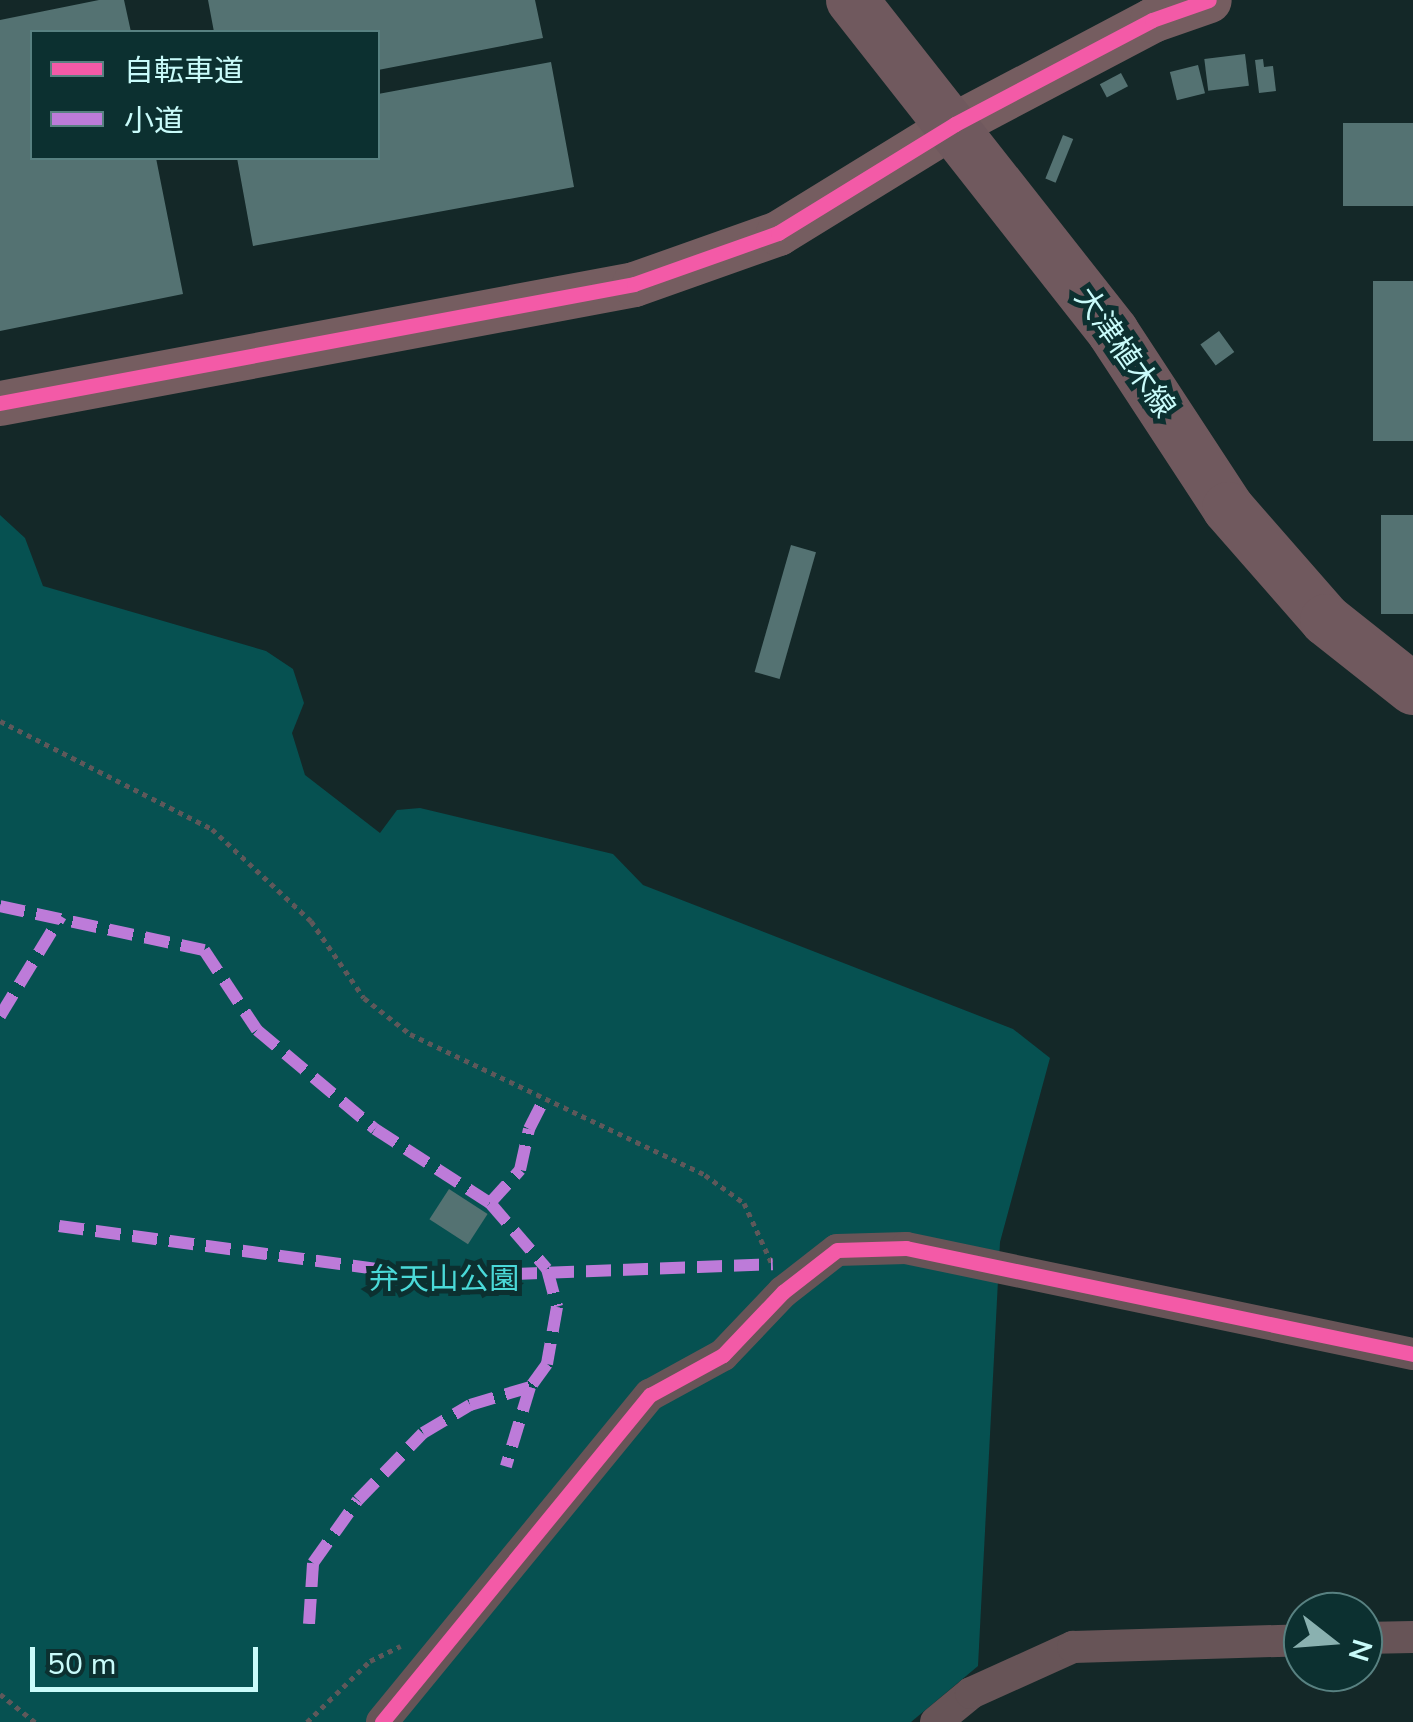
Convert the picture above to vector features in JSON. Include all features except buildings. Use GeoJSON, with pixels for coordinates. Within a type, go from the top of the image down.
{"type":"FeatureCollection","features":[{"type":"Feature","properties":{"kind":"main road","name":"大津植木線"},"geometry":{"type":"LineString","coordinates":[[852,0],[955,124],[1113,332],[1228,508],[1326,620],[1413,688]]}},
{"type":"Feature","properties":{"kind":"street"},"geometry":{"type":"LineString","coordinates":[[0,404],[634,284],[778,233],[1148,10],[1209,0]]}},
{"type":"Feature","properties":{"kind":"street"},"geometry":{"type":"LineString","coordinates":[[382,1722],[448,1648],[650,1396],[723,1355],[783,1292],[837,1250],[906,1248],[1413,1354]]}},
{"type":"Feature","properties":{"kind":"street"},"geometry":{"type":"LineString","coordinates":[[1383,1638],[1413,1637]]}},
{"type":"Feature","properties":{"kind":"street"},"geometry":{"type":"LineString","coordinates":[[936,1722],[971,1693],[1073,1647],[1283,1641]]}},
{"type":"Feature","properties":{"kind":"path"},"geometry":{"type":"LineString","coordinates":[[0,721],[212,829],[311,921],[364,998],[410,1034],[705,1174],[744,1203],[783,1292]]}},
{"type":"Feature","properties":{"kind":"path"},"geometry":{"type":"LineString","coordinates":[[306,1722],[370,1661],[410,1642],[448,1648]]}},
{"type":"Feature","properties":{"kind":"path"},"geometry":{"type":"LineString","coordinates":[[0,1694],[35,1722]]}},
{"type":"Feature","properties":{"kind":"green space","name":"弁天山公園"},"geometry":{"type":"Polygon","coordinates":[[[0,515],[25,538],[43,586],[266,651],[293,669],[304,703],[292,733],[305,775],[380,833],[397,810],[420,808],[613,854],[643,885],[1013,1029],[1050,1058],[1000,1242],[978,1666],[911,1722],[0,1722],[0,515]]]}},
{"type":"Feature","properties":{"kind":"marked path"},"geometry":{"type":"LineString","coordinates":[[0,906],[204,950],[257,1030],[375,1129],[490,1203],[547,1269],[557,1307],[547,1364],[530,1387]]}},
{"type":"Feature","properties":{"kind":"marked path"},"geometry":{"type":"LineString","coordinates":[[0,1016],[61,916]]}},
{"type":"Feature","properties":{"kind":"marked path"},"geometry":{"type":"LineString","coordinates":[[490,1203],[520,1170],[529,1129],[544,1100]]}},
{"type":"Feature","properties":{"kind":"marked path"},"geometry":{"type":"LineString","coordinates":[[59,1226],[438,1277],[773,1264]]}},
{"type":"Feature","properties":{"kind":"marked path"},"geometry":{"type":"LineString","coordinates":[[309,1624],[313,1563],[358,1500],[423,1433],[470,1405],[530,1387],[506,1466]]}},
{"type":"Feature","properties":{"kind":"cycle path"},"geometry":{"type":"LineString","coordinates":[[0,403],[634,284],[778,233],[955,124],[1152,20],[1209,0]]}},
{"type":"Feature","properties":{"kind":"cycle path"},"geometry":{"type":"LineString","coordinates":[[382,1722],[650,1395],[723,1355],[783,1292],[837,1250],[906,1248],[1413,1354]]}}]}
